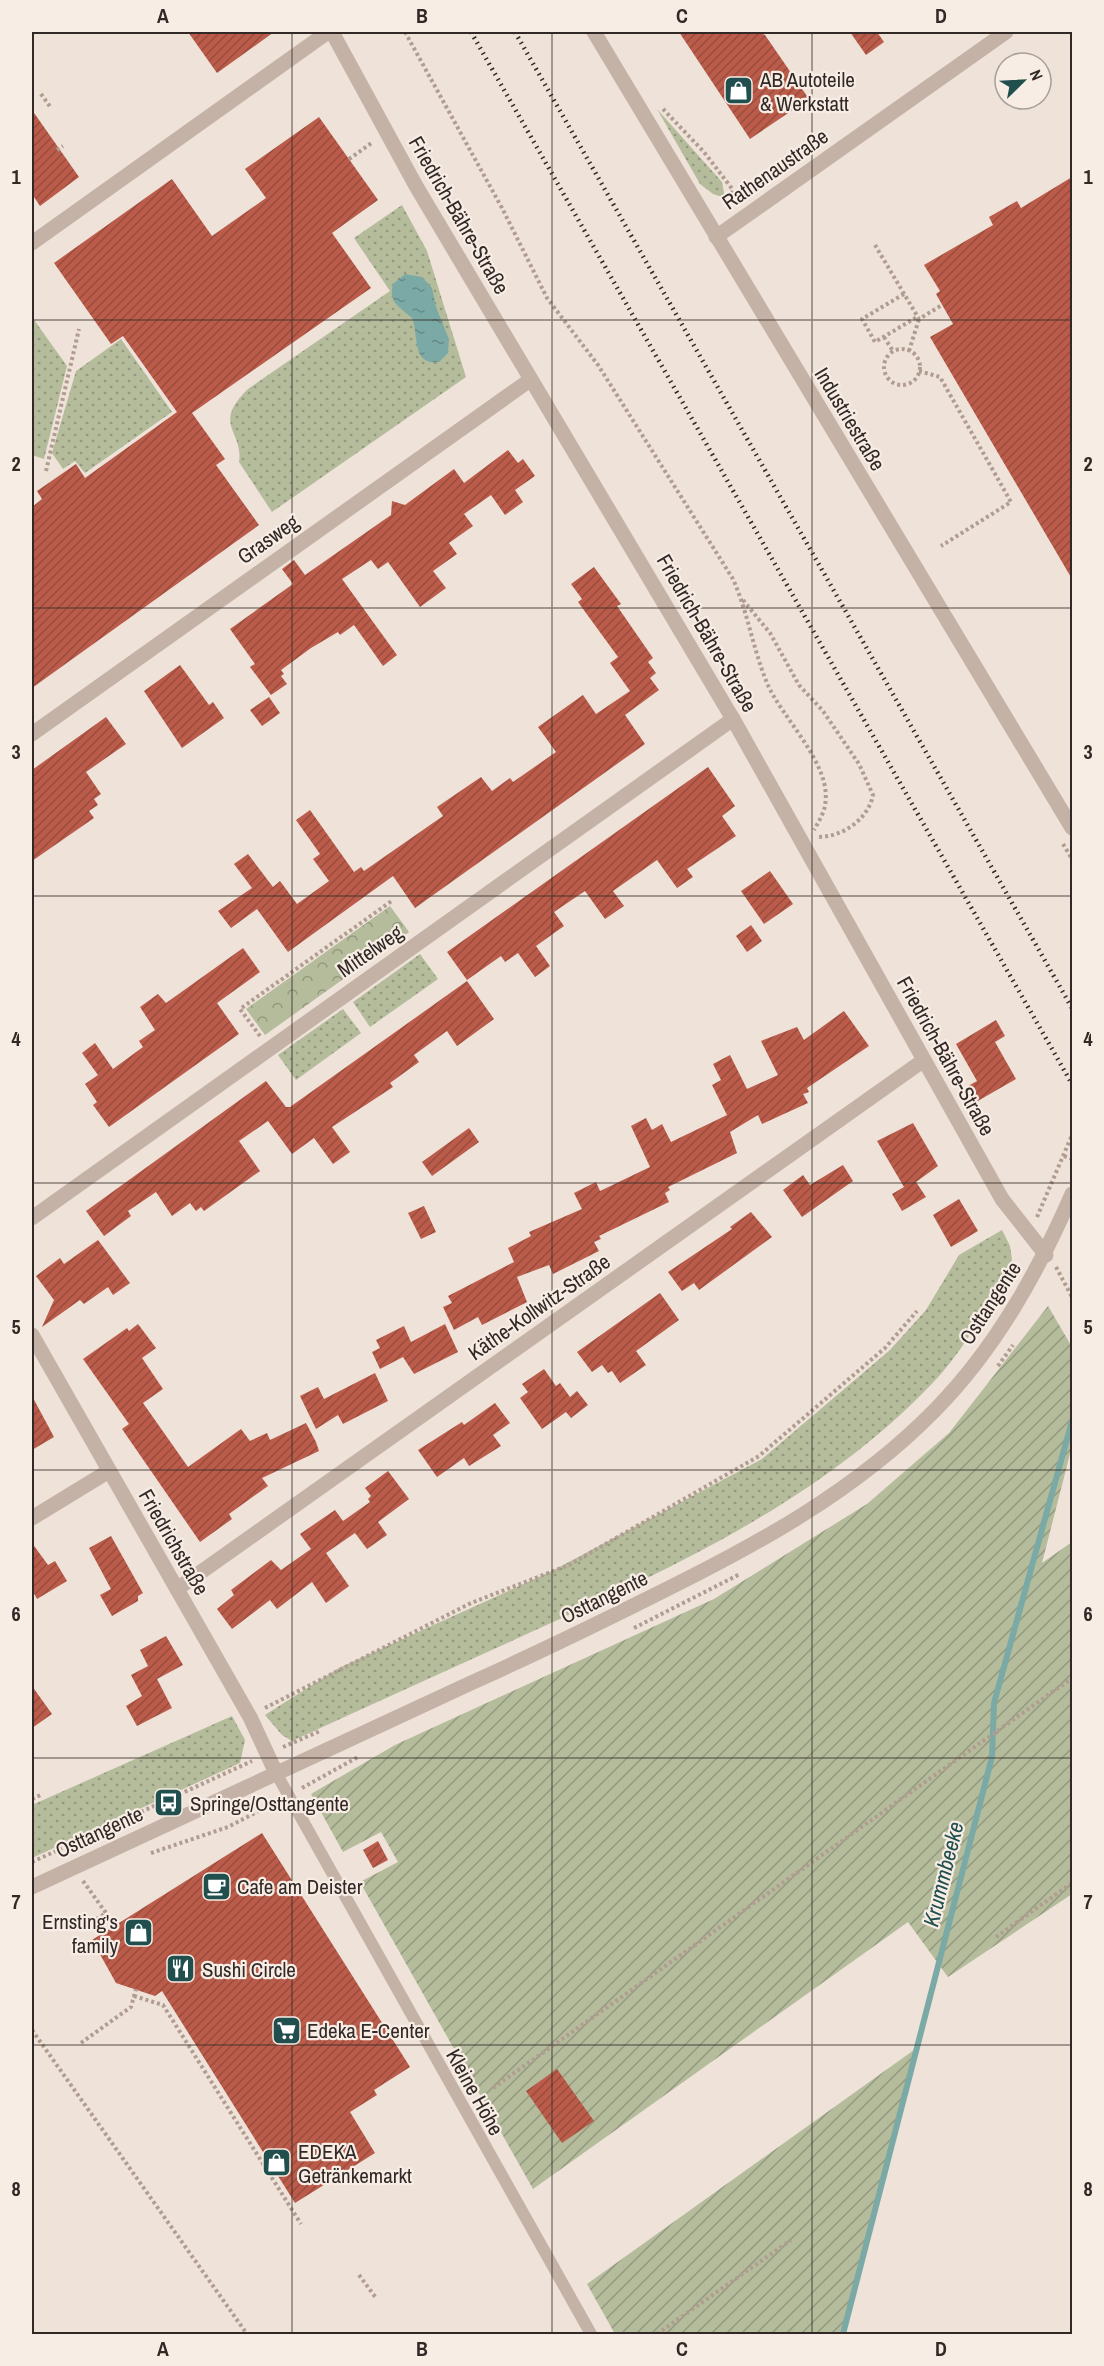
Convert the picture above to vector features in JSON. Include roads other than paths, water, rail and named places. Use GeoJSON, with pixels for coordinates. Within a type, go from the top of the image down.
{"type":"FeatureCollection","features":[{"type":"Feature","properties":{"kind":"street"},"geometry":{"type":"LineString","coordinates":[[32,243],[330,32]]}},
{"type":"Feature","properties":{"kind":"street","name":"Friedrich-Bähre-Straße"},"geometry":{"type":"LineString","coordinates":[[330,32],[416,186],[530,380],[655,584],[733,719],[1002,1199],[1046,1255]]}},
{"type":"Feature","properties":{"kind":"street","name":"Industriestraße"},"geometry":{"type":"LineString","coordinates":[[594,32],[1072,828]]}},
{"type":"Feature","properties":{"kind":"street","name":"Rathenaustraße"},"geometry":{"type":"LineString","coordinates":[[716,237],[1006,32]]}},
{"type":"Feature","properties":{"kind":"street","name":"Grasweg"},"geometry":{"type":"LineString","coordinates":[[32,734],[530,380]]}},
{"type":"Feature","properties":{"kind":"street","name":"Mittelweg"},"geometry":{"type":"LineString","coordinates":[[32,1218],[733,719]]}},
{"type":"Feature","properties":{"kind":"street","name":"Käthe-Kollwitz-Straße"},"geometry":{"type":"LineString","coordinates":[[177,1589],[924,1060]]}},
{"type":"Feature","properties":{"kind":"street","name":"Osttangente"},"geometry":{"type":"LineString","coordinates":[[32,1887],[539,1652],[695,1575],[775,1532],[853,1482],[935,1411],[984,1353],[1046,1255],[1072,1194]]}},
{"type":"Feature","properties":{"kind":"street","name":"Friedrichstraße"},"geometry":{"type":"LineString","coordinates":[[32,1335],[250,1717],[276,1773]]}},
{"type":"Feature","properties":{"kind":"street"},"geometry":{"type":"LineString","coordinates":[[32,1518],[109,1471]]}},
{"type":"Feature","properties":{"kind":"lane","name":"Kleine Höhe"},"geometry":{"type":"LineString","coordinates":[[276,1773],[591,2334]]}},
{"type":"Feature","properties":{"kind":"water"},"geometry":{"type":"Polygon","coordinates":[[[405,274],[422,277],[432,288],[436,307],[449,339],[448,353],[439,362],[430,362],[420,354],[412,318],[399,307],[392,296],[393,284],[405,274]]]}},
{"type":"Feature","properties":{"kind":"waterway","name":"Krummbeeke"},"geometry":{"type":"LineString","coordinates":[[843,2334],[992,1757],[994,1703],[1072,1421]]}},
{"type":"Feature","properties":{"kind":"railway"},"geometry":{"type":"LineString","coordinates":[[471,32],[1072,1084]]}},
{"type":"Feature","properties":{"kind":"railway"},"geometry":{"type":"LineString","coordinates":[[515,32],[1072,1008]]}},
{"type":"Feature","properties":{"kind":"place","name":"AB Autoteile & Werkstatt"},"geometry":{"type":"Point","coordinates":[739,91]}},
{"type":"Feature","properties":{"kind":"place","name":"Springe/Osttangente"},"geometry":{"type":"Point","coordinates":[169,1803]}},
{"type":"Feature","properties":{"kind":"place","name":"Cafe am Deister"},"geometry":{"type":"Point","coordinates":[216,1886]}},
{"type":"Feature","properties":{"kind":"place","name":"Ernsting's family"},"geometry":{"type":"Point","coordinates":[139,1933]}},
{"type":"Feature","properties":{"kind":"place","name":"Sushi Circle"},"geometry":{"type":"Point","coordinates":[181,1969]}},
{"type":"Feature","properties":{"kind":"place","name":"Edeka E-Center"},"geometry":{"type":"Point","coordinates":[286,2030]}},
{"type":"Feature","properties":{"kind":"place","name":"EDEKA Getränkemarkt"},"geometry":{"type":"Point","coordinates":[277,2163]}}]}
